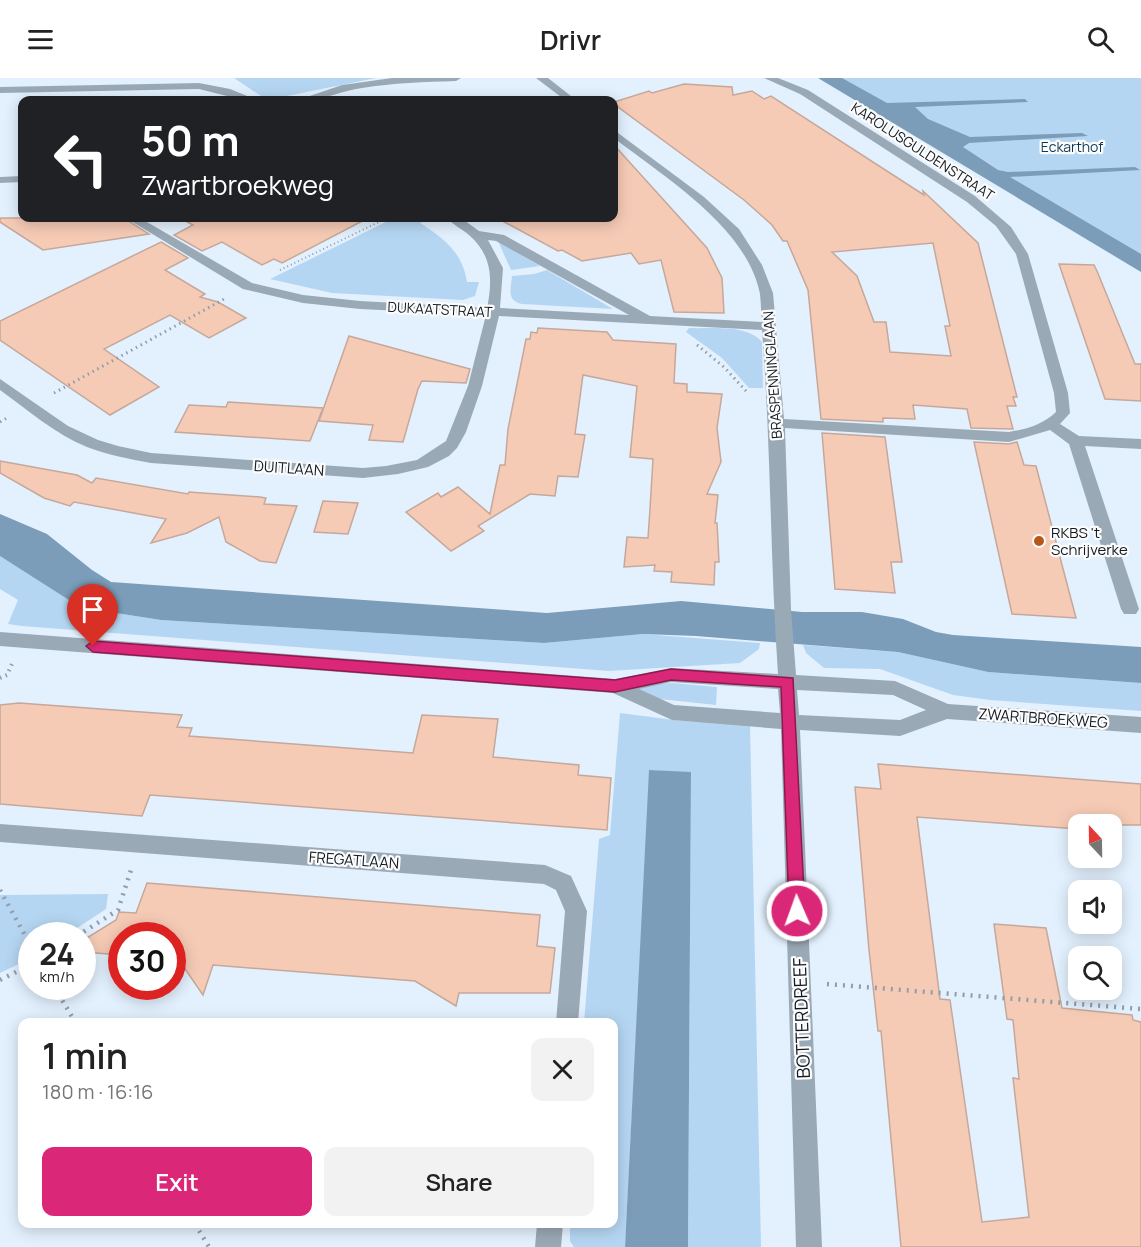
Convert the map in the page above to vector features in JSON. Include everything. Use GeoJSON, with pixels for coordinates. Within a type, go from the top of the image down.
{"type":"FeatureCollection","features":[{"type":"Feature","properties":{"kind":"street"},"geometry":{"type":"LineString","coordinates":[[315,96],[376,81],[456,78]]}},
{"type":"Feature","properties":{"kind":"street"},"geometry":{"type":"LineString","coordinates":[[542,78],[566,96]]}},
{"type":"Feature","properties":{"kind":"street","name":"KAROLUSGULDENSTRAAT"},"geometry":{"type":"LineString","coordinates":[[769,78],[804,92],[971,199],[997,218],[1014,237],[1022,254],[1061,393],[1063,413],[1052,425]]}},
{"type":"Feature","properties":{"kind":"street"},"geometry":{"type":"LineString","coordinates":[[0,90],[199,86],[240,96]]}},
{"type":"Feature","properties":{"kind":"street","name":"BRASPENNINGLAAN"},"geometry":{"type":"LineString","coordinates":[[618,136],[700,200],[735,232],[756,265],[766,293],[777,423],[782,609],[788,682]]}},
{"type":"Feature","properties":{"kind":"street"},"geometry":{"type":"LineString","coordinates":[[0,180],[18,179]]}},
{"type":"Feature","properties":{"kind":"street","name":"DUKAATSTRAAT"},"geometry":{"type":"LineString","coordinates":[[139,222],[248,286],[303,299],[337,303],[768,326]]}},
{"type":"Feature","properties":{"kind":"street"},"geometry":{"type":"LineString","coordinates":[[459,222],[477,234],[500,238],[649,320]]}},
{"type":"Feature","properties":{"kind":"street","name":"DUITLAAN"},"geometry":{"type":"LineString","coordinates":[[0,383],[63,429],[93,444],[151,458],[363,473],[396,471],[431,459],[452,444],[464,426],[494,312],[498,270],[491,252],[477,234]]}},
{"type":"Feature","properties":{"kind":"street"},"geometry":{"type":"LineString","coordinates":[[777,423],[1009,437],[1034,432],[1052,425],[1076,441],[1141,444]]}},
{"type":"Feature","properties":{"kind":"street"},"geometry":{"type":"LineString","coordinates":[[1076,441],[1131,609]]}},
{"type":"Feature","properties":{"kind":"street","name":"ZWARTBROEKWEG"},"geometry":{"type":"LineString","coordinates":[[0,639],[615,686],[671,675],[895,688],[946,711],[1141,725]]}},
{"type":"Feature","properties":{"kind":"street","name":"BOTTERDREEF"},"geometry":{"type":"LineString","coordinates":[[788,682],[809,1247]]}},
{"type":"Feature","properties":{"kind":"street","name":"ZWARTBROEKWEG"},"geometry":{"type":"LineString","coordinates":[[615,686],[672,712],[790,722],[900,728],[946,711]]}},
{"type":"Feature","properties":{"kind":"street","name":"FREGATLAAN"},"geometry":{"type":"LineString","coordinates":[[0,833],[545,875],[564,883],[576,911],[567,1018]]}},
{"type":"Feature","properties":{"kind":"street"},"geometry":{"type":"LineString","coordinates":[[548,1247],[550,1228]]}},
{"type":"Feature","properties":{"kind":"path"},"geometry":{"type":"LineString","coordinates":[[275,272],[379,222]]}},
{"type":"Feature","properties":{"kind":"path"},"geometry":{"type":"LineString","coordinates":[[30,406],[235,293]]}},
{"type":"Feature","properties":{"kind":"path"},"geometry":{"type":"LineString","coordinates":[[649,320],[681,334],[718,362],[741,384],[758,411],[777,423]]}},
{"type":"Feature","properties":{"kind":"path"},"geometry":{"type":"LineString","coordinates":[[96,924],[118,910],[139,844]]}},
{"type":"Feature","properties":{"kind":"path"},"geometry":{"type":"LineString","coordinates":[[0,890],[18,923]]}},
{"type":"Feature","properties":{"kind":"path"},"geometry":{"type":"LineString","coordinates":[[0,980],[18,971]]}},
{"type":"Feature","properties":{"kind":"path"},"geometry":{"type":"LineString","coordinates":[[800,982],[1141,1009]]}},
{"type":"Feature","properties":{"kind":"path"},"geometry":{"type":"LineString","coordinates":[[62,1000],[72,1018]]}},
{"type":"Feature","properties":{"kind":"path"},"geometry":{"type":"LineString","coordinates":[[197,1228],[209,1247]]}},
{"type":"Feature","properties":{"kind":"green space"},"geometry":{"type":"Polygon","coordinates":[[[234,78],[376,78],[287,96],[261,96],[234,78]]]}},
{"type":"Feature","properties":{"kind":"green space","name":"Eckarthof"},"geometry":{"type":"Polygon","coordinates":[[[825,78],[1141,78],[1141,268],[825,78]]]}},
{"type":"Feature","properties":{"kind":"green space"},"geometry":{"type":"Polygon","coordinates":[[[386,222],[422,222],[420,223],[445,241],[457,254],[467,282],[479,282],[475,296],[463,300],[332,293],[270,279],[386,222]]]}},
{"type":"Feature","properties":{"kind":"green space"},"geometry":{"type":"Polygon","coordinates":[[[498,241],[540,266],[511,270],[498,241]]]}},
{"type":"Feature","properties":{"kind":"green space"},"geometry":{"type":"Polygon","coordinates":[[[547,270],[613,309],[522,304],[514,300],[511,293],[512,276],[547,270]]]}},
{"type":"Feature","properties":{"kind":"green space"},"geometry":{"type":"Polygon","coordinates":[[[689,328],[738,330],[755,336],[762,342],[763,388],[749,388],[722,358],[686,332],[689,328]]]}},
{"type":"Feature","properties":{"kind":"green space"},"geometry":{"type":"Polygon","coordinates":[[[0,556],[103,611],[161,620],[544,643],[643,634],[760,643],[759,649],[740,663],[609,671],[22,626],[8,624],[18,600],[0,589],[0,556]]]}},
{"type":"Feature","properties":{"kind":"green space"},"geometry":{"type":"Polygon","coordinates":[[[803,645],[898,652],[988,672],[1141,683],[1141,711],[990,700],[953,695],[880,669],[824,668],[806,653],[803,645]]]}},
{"type":"Feature","properties":{"kind":"green space"},"geometry":{"type":"Polygon","coordinates":[[[672,683],[717,687],[716,705],[650,698],[633,689],[636,686],[672,683]]]}},
{"type":"Feature","properties":{"kind":"green space"},"geometry":{"type":"Polygon","coordinates":[[[620,713],[682,721],[750,724],[761,1247],[688,1247],[691,773],[650,770],[625,1247],[574,1247],[570,1241],[570,1228],[618,1228],[618,1018],[584,1018],[599,839],[610,835],[620,713]]]}},
{"type":"Feature","properties":{"kind":"green space"},"geometry":{"type":"Polygon","coordinates":[[[108,894],[106,909],[86,922],[18,922],[18,964],[0,973],[0,895],[108,894]]]}},
{"type":"Feature","properties":{"kind":"shaded area"},"geometry":{"type":"Polygon","coordinates":[[[818,78],[842,78],[887,103],[1025,99],[1028,102],[915,107],[928,119],[970,137],[1082,133],[1088,136],[969,143],[963,147],[998,170],[1008,172],[1135,167],[1140,170],[1010,177],[1141,254],[1141,272],[818,78]]]}},
{"type":"Feature","properties":{"kind":"shaded area"},"geometry":{"type":"Polygon","coordinates":[[[0,514],[47,534],[111,582],[547,613],[681,601],[802,612],[862,612],[903,619],[936,632],[953,635],[1141,647],[1141,683],[988,672],[898,652],[696,636],[643,634],[544,643],[161,620],[103,611],[69,600],[0,556],[0,514]]]}},
{"type":"Feature","properties":{"kind":"shaded area"},"geometry":{"type":"Polygon","coordinates":[[[649,770],[691,772],[688,1247],[625,1247],[649,770]]]}},
{"type":"Feature","properties":{"kind":"building"},"geometry":{"type":"Polygon","coordinates":[[[684,84],[732,87],[733,95],[752,91],[764,99],[771,96],[924,195],[923,191],[978,243],[1017,397],[1013,397],[1016,406],[1007,406],[1013,429],[971,428],[967,409],[913,405],[915,419],[883,418],[883,422],[821,419],[808,290],[787,241],[783,241],[772,225],[744,200],[618,107],[618,101],[649,91],[652,93],[684,84]],[[933,243],[832,252],[857,276],[874,322],[886,322],[890,352],[951,356],[945,326],[950,326],[933,243]]]}},
{"type":"Feature","properties":{"kind":"building"},"geometry":{"type":"Polygon","coordinates":[[[618,149],[707,248],[722,278],[724,313],[674,312],[661,260],[639,264],[631,253],[582,261],[562,250],[558,251],[504,222],[618,222],[618,149]]]}},
{"type":"Feature","properties":{"kind":"building"},"geometry":{"type":"Polygon","coordinates":[[[0,218],[18,218],[18,222],[130,222],[149,234],[43,250],[0,222],[0,218]]]}},
{"type":"Feature","properties":{"kind":"building"},"geometry":{"type":"Polygon","coordinates":[[[187,222],[360,222],[282,263],[274,259],[262,265],[222,242],[202,251],[174,235],[193,225],[187,222]]]}},
{"type":"Feature","properties":{"kind":"building"},"geometry":{"type":"Polygon","coordinates":[[[161,242],[188,258],[165,270],[205,294],[200,297],[218,302],[246,318],[209,338],[170,315],[104,349],[159,387],[110,415],[0,340],[0,321],[161,242]]]}},
{"type":"Feature","properties":{"kind":"building"},"geometry":{"type":"Polygon","coordinates":[[[1059,264],[1094,265],[1135,364],[1141,364],[1141,401],[1105,399],[1059,264]]]}},
{"type":"Feature","properties":{"kind":"building"},"geometry":{"type":"Polygon","coordinates":[[[538,328],[607,332],[613,340],[676,344],[674,383],[687,384],[687,392],[722,394],[717,428],[721,462],[707,494],[718,495],[715,523],[717,523],[719,562],[715,562],[714,585],[671,582],[672,572],[654,571],[655,565],[624,567],[627,537],[648,538],[653,459],[630,457],[637,386],[583,375],[575,434],[585,435],[578,477],[558,476],[555,496],[530,494],[478,526],[484,531],[451,551],[406,512],[438,493],[441,497],[458,487],[490,514],[500,465],[505,465],[508,429],[526,339],[530,339],[531,332],[537,333],[538,328]]]}},
{"type":"Feature","properties":{"kind":"building"},"geometry":{"type":"Polygon","coordinates":[[[349,336],[470,369],[466,383],[422,381],[403,442],[369,440],[373,425],[319,421],[349,336]]]}},
{"type":"Feature","properties":{"kind":"building"},"geometry":{"type":"Polygon","coordinates":[[[228,402],[323,408],[310,441],[175,432],[189,405],[226,407],[228,402]]]}},
{"type":"Feature","properties":{"kind":"building"},"geometry":{"type":"Polygon","coordinates":[[[822,433],[885,437],[902,562],[891,562],[895,593],[835,589],[822,433]]]}},
{"type":"Feature","properties":{"kind":"building"},"geometry":{"type":"Polygon","coordinates":[[[974,442],[1009,444],[1017,442],[1024,465],[1036,466],[1076,618],[1012,614],[974,442]]]}},
{"type":"Feature","properties":{"kind":"building"},"geometry":{"type":"Polygon","coordinates":[[[0,461],[77,475],[92,483],[96,478],[188,494],[189,492],[260,497],[266,498],[264,504],[297,506],[276,563],[260,561],[226,542],[219,517],[187,533],[151,543],[166,519],[74,502],[70,506],[44,498],[0,473],[0,461]]]}},
{"type":"Feature","properties":{"kind":"building"},"geometry":{"type":"Polygon","coordinates":[[[323,501],[358,503],[348,534],[314,532],[323,501]]]}},
{"type":"Feature","properties":{"kind":"building"},"geometry":{"type":"Polygon","coordinates":[[[19,703],[182,715],[177,727],[192,728],[189,736],[413,753],[422,715],[498,719],[493,757],[579,765],[578,775],[611,778],[607,830],[150,795],[142,816],[0,804],[0,705],[19,703]]]}},
{"type":"Feature","properties":{"kind":"building"},"geometry":{"type":"Polygon","coordinates":[[[878,764],[1141,784],[1141,825],[1122,825],[1122,814],[1068,814],[1068,828],[917,817],[940,999],[950,1000],[982,1222],[1029,1217],[1013,1078],[1019,1079],[1013,1020],[1007,1019],[994,924],[1046,928],[1062,1008],[1132,1015],[1133,1020],[1141,1022],[1141,1247],[901,1247],[881,1031],[878,1031],[869,950],[855,787],[881,789],[878,764]]]}},
{"type":"Feature","properties":{"kind":"building"},"geometry":{"type":"Polygon","coordinates":[[[147,883],[540,915],[537,946],[555,948],[550,993],[459,993],[456,1006],[415,981],[213,965],[203,995],[186,970],[186,922],[113,922],[119,912],[136,913],[147,883]]]}},
{"type":"Feature","properties":{"kind":"building"},"geometry":{"type":"Polygon","coordinates":[[[108,925],[108,954],[96,953],[96,932],[108,925]]]}},
{"type":"Feature","properties":{"kind":"place","name":"RKBS 't Schrijverke"},"geometry":{"type":"Point","coordinates":[1039,541]}},
{"type":"Feature","properties":{"kind":"route"},"geometry":{"type":"LineString","coordinates":[[93,646],[615,686],[671,675],[788,682],[797,911]]}}]}
